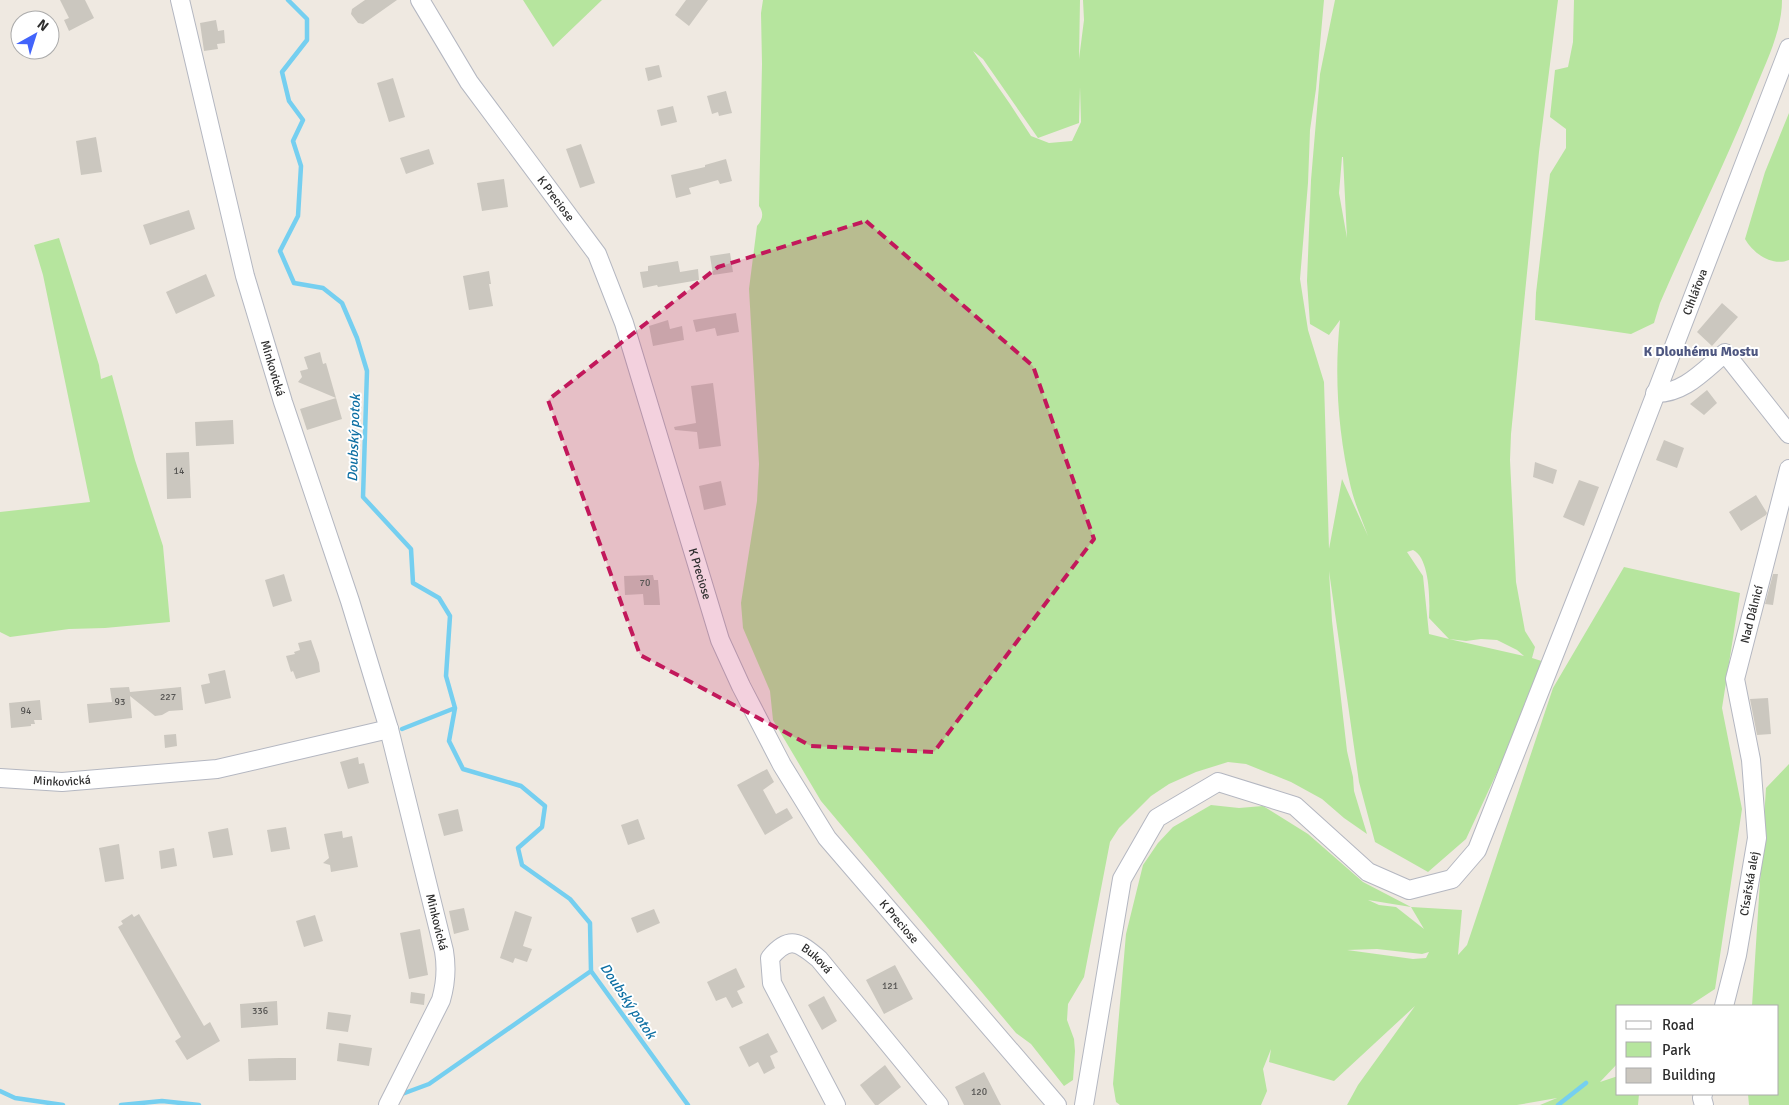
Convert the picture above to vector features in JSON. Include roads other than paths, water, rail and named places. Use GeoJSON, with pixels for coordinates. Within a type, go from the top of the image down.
{"type":"FeatureCollection","features":[{"type":"Feature","properties":{"kind":"street","name":"Minkovická"},"geometry":{"type":"LineString","coordinates":[[180,0],[245,276],[283,402],[350,601],[389,729],[444,951],[447,967],[441,1000],[388,1105]]}},
{"type":"Feature","properties":{"kind":"street","name":"K Preciose"},"geometry":{"type":"LineString","coordinates":[[420,0],[469,82],[597,254],[624,323],[720,640],[741,686],[782,765],[827,838],[1057,1105]]}},
{"type":"Feature","properties":{"kind":"street","name":"Cihlářova"},"geometry":{"type":"LineString","coordinates":[[1084,1105],[1122,879],[1157,818],[1218,782],[1295,806],[1368,872],[1410,890],[1452,879],[1477,850],[1601,536],[1789,48]]}},
{"type":"Feature","properties":{"kind":"street"},"geometry":{"type":"LineString","coordinates":[[1655,393],[1666,394],[1680,389],[1725,353],[1789,434]]}},
{"type":"Feature","properties":{"kind":"street","name":"Nad Dálnicí"},"geometry":{"type":"LineString","coordinates":[[1751,760],[1735,678],[1789,469]]}},
{"type":"Feature","properties":{"kind":"street","name":"Minkovická"},"geometry":{"type":"LineString","coordinates":[[0,778],[62,782],[217,769],[389,729]]}},
{"type":"Feature","properties":{"kind":"street","name":"Císařská alej"},"geometry":{"type":"LineString","coordinates":[[1724,1005],[1737,955],[1757,838],[1751,760]]}},
{"type":"Feature","properties":{"kind":"street","name":"Buková"},"geometry":{"type":"LineString","coordinates":[[836,1105],[772,983],[770,958],[779,948],[789,943],[805,947],[819,959],[939,1105]]}},
{"type":"Feature","properties":{"kind":"waterway","name":"Doubský potok"},"geometry":{"type":"LineString","coordinates":[[288,0],[307,19],[307,40],[282,72],[289,101],[303,120],[293,141],[301,166],[298,216],[280,251],[294,283],[323,288],[342,303],[357,338],[367,371],[363,497],[411,549],[413,583],[439,598],[450,616],[446,676],[455,708],[449,741],[463,769],[521,786],[545,806],[542,827],[518,848],[522,865],[570,899],[590,923],[591,971],[688,1105]]}},
{"type":"Feature","properties":{"kind":"waterway"},"geometry":{"type":"LineString","coordinates":[[402,729],[455,708]]}},
{"type":"Feature","properties":{"kind":"waterway"},"geometry":{"type":"LineString","coordinates":[[402,1094],[429,1084],[591,971]]}},
{"type":"Feature","properties":{"kind":"waterway"},"geometry":{"type":"LineString","coordinates":[[1558,1105],[1586,1083]]}},
{"type":"Feature","properties":{"kind":"waterway"},"geometry":{"type":"LineString","coordinates":[[0,1091],[15,1098],[63,1105]]}},
{"type":"Feature","properties":{"kind":"waterway"},"geometry":{"type":"LineString","coordinates":[[121,1105],[162,1101],[199,1105]]}},
{"type":"Feature","properties":{"kind":"district","name":"K Dlouhému Mostu"},"geometry":{"type":"Point","coordinates":[1701,351]}}]}
